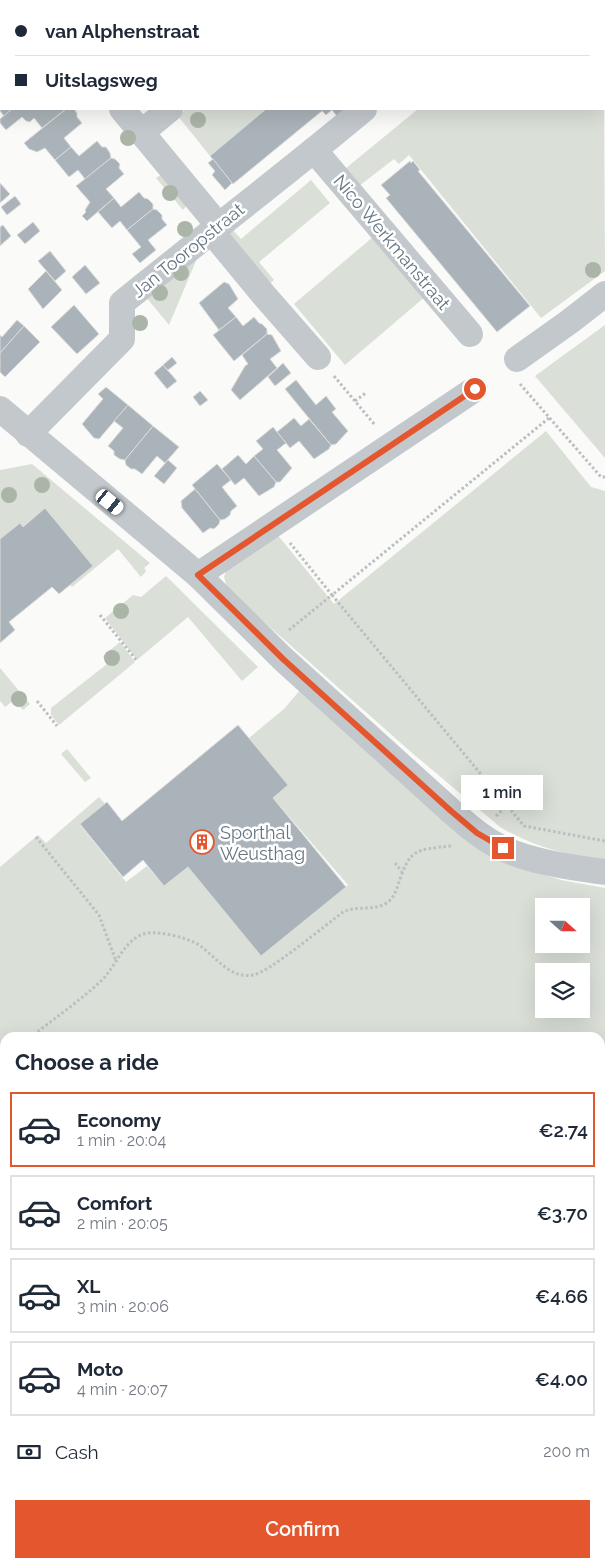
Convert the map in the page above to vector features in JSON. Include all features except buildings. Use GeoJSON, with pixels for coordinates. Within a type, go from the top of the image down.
{"type":"FeatureCollection","features":[{"type":"Feature","properties":{"kind":"street"},"geometry":{"type":"LineString","coordinates":[[123,110],[218,225],[216,237],[318,357]]}},
{"type":"Feature","properties":{"kind":"street"},"geometry":{"type":"LineString","coordinates":[[142,132],[169,110]]}},
{"type":"Feature","properties":{"kind":"street","name":"Jan Tooropstraat"},"geometry":{"type":"LineString","coordinates":[[11,426],[122,339],[122,302],[363,110]]}},
{"type":"Feature","properties":{"kind":"street","name":"Nico Werkmanstraat"},"geometry":{"type":"LineString","coordinates":[[314,150],[470,334]]}},
{"type":"Feature","properties":{"kind":"street"},"geometry":{"type":"LineString","coordinates":[[518,371],[569,322],[605,294]]}},
{"type":"Feature","properties":{"kind":"street"},"geometry":{"type":"LineString","coordinates":[[198,575],[475,389]]}},
{"type":"Feature","properties":{"kind":"street"},"geometry":{"type":"LineString","coordinates":[[11,426],[198,575],[269,646],[477,833],[503,848],[524,856],[544,862],[605,872]]}},
{"type":"Feature","properties":{"kind":"path"},"geometry":{"type":"LineString","coordinates":[[318,357],[391,445]]}},
{"type":"Feature","properties":{"kind":"path"},"geometry":{"type":"LineString","coordinates":[[518,371],[549,418],[601,477],[605,477]]}},
{"type":"Feature","properties":{"kind":"path"},"geometry":{"type":"LineString","coordinates":[[355,401],[367,392]]}},
{"type":"Feature","properties":{"kind":"path"},"geometry":{"type":"LineString","coordinates":[[269,646],[549,418]]}},
{"type":"Feature","properties":{"kind":"path"},"geometry":{"type":"LineString","coordinates":[[274,524],[524,826],[605,841]]}},
{"type":"Feature","properties":{"kind":"path"},"geometry":{"type":"LineString","coordinates":[[100,614],[137,661]]}},
{"type":"Feature","properties":{"kind":"path"},"geometry":{"type":"LineString","coordinates":[[37,701],[57,726]]}},
{"type":"Feature","properties":{"kind":"path"},"geometry":{"type":"LineString","coordinates":[[38,1032],[102,981],[121,953],[135,940],[147,933],[159,932],[188,940],[198,945],[232,972],[254,975],[270,967],[343,912],[349,909],[367,909],[383,905],[390,900],[408,861],[419,850],[461,844],[471,840],[477,833]]}},
{"type":"Feature","properties":{"kind":"path"},"geometry":{"type":"LineString","coordinates":[[36,837],[99,915],[116,962]]}},
{"type":"Feature","properties":{"kind":"path"},"geometry":{"type":"LineString","coordinates":[[395,863],[402,872]]}},
{"type":"Feature","properties":{"kind":"shaded area"},"geometry":{"type":"Polygon","coordinates":[[[185,110],[265,110],[210,156],[178,116],[185,110]]]}},
{"type":"Feature","properties":{"kind":"shaded area"},"geometry":{"type":"Polygon","coordinates":[[[417,110],[604,110],[605,271],[541,318],[409,155],[399,164],[394,159],[359,186],[345,169],[417,110]]]}},
{"type":"Feature","properties":{"kind":"shaded area"},"geometry":{"type":"Polygon","coordinates":[[[161,175],[187,205],[183,210],[156,178],[161,175]]]}},
{"type":"Feature","properties":{"kind":"shaded area"},"geometry":{"type":"Polygon","coordinates":[[[311,180],[330,203],[259,262],[274,280],[268,285],[227,230],[232,229],[241,239],[311,180]]]}},
{"type":"Feature","properties":{"kind":"shaded area"},"geometry":{"type":"Polygon","coordinates":[[[373,237],[427,295],[345,365],[294,304],[373,237]]]}},
{"type":"Feature","properties":{"kind":"shaded area"},"geometry":{"type":"Polygon","coordinates":[[[198,256],[169,325],[146,297],[198,256]]]}},
{"type":"Feature","properties":{"kind":"shaded area"},"geometry":{"type":"Polygon","coordinates":[[[605,325],[605,458],[535,376],[605,325]]]}},
{"type":"Feature","properties":{"kind":"shaded area"},"geometry":{"type":"Polygon","coordinates":[[[546,431],[591,487],[605,491],[605,862],[538,845],[500,827],[411,752],[228,590],[224,577],[227,568],[276,533],[334,604],[546,431]]]}},
{"type":"Feature","properties":{"kind":"shaded area"},"geometry":{"type":"Polygon","coordinates":[[[32,464],[150,563],[144,568],[146,571],[141,577],[118,549],[72,587],[70,585],[93,566],[45,508],[0,546],[0,470],[32,464]]]}},
{"type":"Feature","properties":{"kind":"shaded area"},"geometry":{"type":"Polygon","coordinates":[[[166,576],[258,667],[242,681],[188,617],[137,660],[105,618],[133,595],[141,597],[166,576]]]}},
{"type":"Feature","properties":{"kind":"shaded area"},"geometry":{"type":"Polygon","coordinates":[[[120,642],[135,662],[59,725],[51,715],[51,708],[107,664],[103,656],[120,642]]]}},
{"type":"Feature","properties":{"kind":"shaded area"},"geometry":{"type":"Polygon","coordinates":[[[0,668],[30,704],[23,710],[14,700],[5,707],[0,701],[0,668]]]}},
{"type":"Feature","properties":{"kind":"shaded area"},"geometry":{"type":"Polygon","coordinates":[[[301,689],[527,869],[561,880],[605,888],[605,1032],[0,1032],[0,867],[38,835],[46,843],[99,797],[105,804],[80,825],[126,882],[147,866],[164,886],[188,867],[261,956],[348,885],[273,798],[287,785],[249,738],[284,709],[301,689]]]}},
{"type":"Feature","properties":{"kind":"shaded area"},"geometry":{"type":"Polygon","coordinates":[[[67,749],[91,778],[85,782],[61,754],[67,749]]]}},
{"type":"Feature","properties":{"kind":"place","name":"Sporthal Weusthag"},"geometry":{"type":"Point","coordinates":[202,842]}},
{"type":"Feature","properties":{"kind":"route"},"geometry":{"type":"LineString","coordinates":[[475,389],[198,575],[283,659],[451,811],[477,833],[503,848]]}}]}
